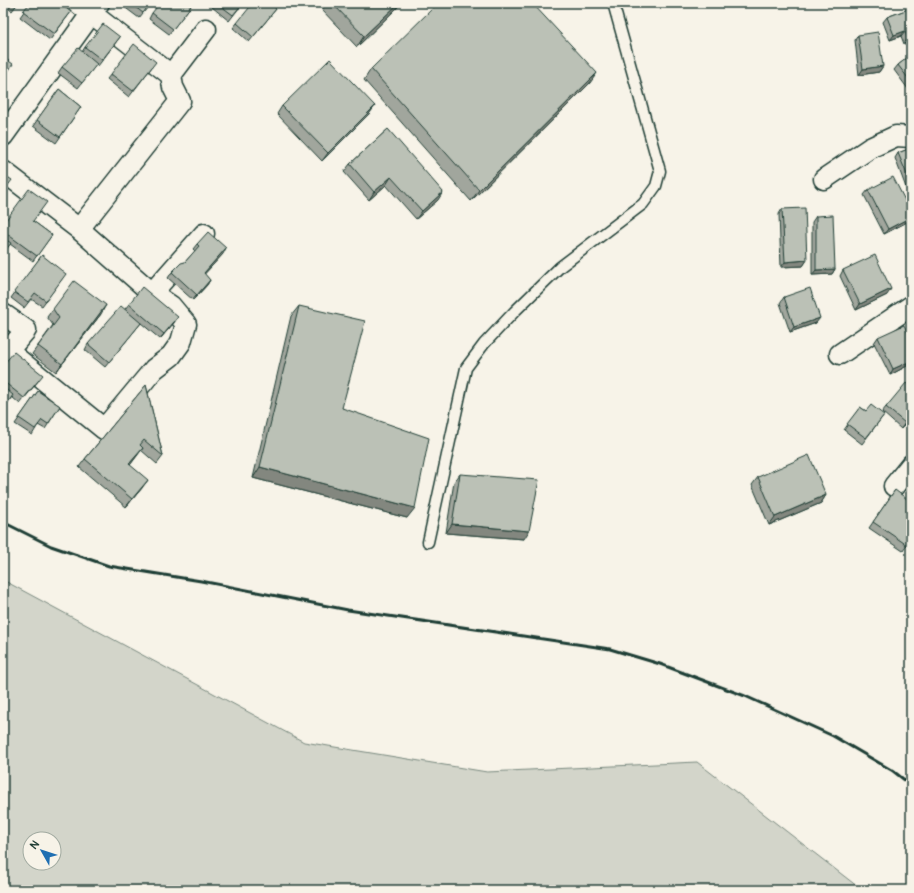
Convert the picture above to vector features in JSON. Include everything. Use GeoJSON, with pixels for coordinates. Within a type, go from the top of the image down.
{"type":"FeatureCollection","features":[{"type":"Feature","properties":{"kind":"street"},"geometry":{"type":"LineString","coordinates":[[3,136],[90,7],[171,75],[173,87],[180,101],[79,229]]}},
{"type":"Feature","properties":{"kind":"street"},"geometry":{"type":"LineString","coordinates":[[171,75],[206,29]]}},
{"type":"Feature","properties":{"kind":"street"},"geometry":{"type":"LineString","coordinates":[[824,179],[870,148],[896,136],[911,137]]}},
{"type":"Feature","properties":{"kind":"street"},"geometry":{"type":"LineString","coordinates":[[3,170],[79,229],[152,293],[171,306],[186,324],[181,342],[171,356],[154,369],[104,429],[6,355],[26,330],[3,314]]}},
{"type":"Feature","properties":{"kind":"street"},"geometry":{"type":"LineString","coordinates":[[152,293],[204,234]]}},
{"type":"Feature","properties":{"kind":"street"},"geometry":{"type":"LineString","coordinates":[[840,354],[911,306]]}},
{"type":"Feature","properties":{"kind":"street"},"geometry":{"type":"LineString","coordinates":[[894,486],[911,465]]}},
{"type":"Feature","properties":{"kind":"lane"},"geometry":{"type":"LineString","coordinates":[[428,542],[466,368],[484,344],[560,267],[643,204],[656,186],[660,171],[613,3]]}},
{"type":"Feature","properties":{"kind":"shaded area"},"geometry":{"type":"Polygon","coordinates":[[[3,580],[304,742],[487,772],[697,762],[862,890],[3,890],[3,580]]]}},
{"type":"Feature","properties":{"kind":"building"},"geometry":{"type":"Polygon","coordinates":[[[30,3],[59,3],[71,12],[54,34],[23,11],[30,3]]]}},
{"type":"Feature","properties":{"kind":"building"},"geometry":{"type":"Polygon","coordinates":[[[130,3],[151,3],[143,13],[130,3]]]}},
{"type":"Feature","properties":{"kind":"building"},"geometry":{"type":"Polygon","coordinates":[[[160,3],[187,3],[191,6],[173,29],[152,13],[160,3]]]}},
{"type":"Feature","properties":{"kind":"building"},"geometry":{"type":"Polygon","coordinates":[[[217,3],[243,3],[233,15],[217,3]]]}},
{"type":"Feature","properties":{"kind":"building"},"geometry":{"type":"Polygon","coordinates":[[[253,3],[270,3],[276,9],[253,37],[237,23],[253,3]]]}},
{"type":"Feature","properties":{"kind":"building"},"geometry":{"type":"Polygon","coordinates":[[[332,3],[399,3],[364,36],[332,3]]]}},
{"type":"Feature","properties":{"kind":"building"},"geometry":{"type":"Polygon","coordinates":[[[438,3],[532,3],[597,73],[479,190],[371,69],[438,3]]]}},
{"type":"Feature","properties":{"kind":"building"},"geometry":{"type":"Polygon","coordinates":[[[911,8],[911,38],[908,39],[905,31],[894,35],[887,17],[911,8]]]}},
{"type":"Feature","properties":{"kind":"building"},"geometry":{"type":"Polygon","coordinates":[[[103,24],[120,37],[102,60],[85,47],[103,24]]]}},
{"type":"Feature","properties":{"kind":"building"},"geometry":{"type":"Polygon","coordinates":[[[878,32],[883,66],[863,69],[858,35],[878,32]]]}},
{"type":"Feature","properties":{"kind":"building"},"geometry":{"type":"Polygon","coordinates":[[[134,44],[156,62],[133,91],[111,74],[134,44]]]}},
{"type":"Feature","properties":{"kind":"building"},"geometry":{"type":"Polygon","coordinates":[[[78,48],[97,64],[82,83],[62,67],[78,48]]]}},
{"type":"Feature","properties":{"kind":"building"},"geometry":{"type":"Polygon","coordinates":[[[911,55],[911,82],[898,65],[911,55]]]}},
{"type":"Feature","properties":{"kind":"building"},"geometry":{"type":"Polygon","coordinates":[[[3,57],[13,64],[3,79],[3,57]]]}},
{"type":"Feature","properties":{"kind":"building"},"geometry":{"type":"Polygon","coordinates":[[[330,59],[375,106],[328,153],[282,106],[330,59]]]}},
{"type":"Feature","properties":{"kind":"building"},"geometry":{"type":"Polygon","coordinates":[[[59,89],[81,107],[60,137],[37,120],[59,89]]]}},
{"type":"Feature","properties":{"kind":"building"},"geometry":{"type":"Polygon","coordinates":[[[388,129],[443,192],[422,211],[391,177],[374,192],[350,164],[388,129]]]}},
{"type":"Feature","properties":{"kind":"building"},"geometry":{"type":"Polygon","coordinates":[[[911,148],[911,184],[898,153],[911,148]]]}},
{"type":"Feature","properties":{"kind":"building"},"geometry":{"type":"Polygon","coordinates":[[[3,174],[12,180],[3,192],[3,174]]]}},
{"type":"Feature","properties":{"kind":"building"},"geometry":{"type":"Polygon","coordinates":[[[893,177],[911,212],[911,217],[888,229],[868,190],[893,177]]]}},
{"type":"Feature","properties":{"kind":"building"},"geometry":{"type":"Polygon","coordinates":[[[29,189],[47,202],[33,221],[52,235],[37,256],[3,231],[3,224],[29,189]]]}},
{"type":"Feature","properties":{"kind":"building"},"geometry":{"type":"Polygon","coordinates":[[[805,208],[807,260],[785,262],[782,209],[805,208]]]}},
{"type":"Feature","properties":{"kind":"building"},"geometry":{"type":"Polygon","coordinates":[[[833,215],[835,269],[816,270],[816,216],[833,215]]]}},
{"type":"Feature","properties":{"kind":"building"},"geometry":{"type":"Polygon","coordinates":[[[208,232],[226,248],[204,273],[210,280],[197,295],[172,272],[181,263],[185,262],[199,246],[197,244],[208,232]]]}},
{"type":"Feature","properties":{"kind":"building"},"geometry":{"type":"Polygon","coordinates":[[[3,238],[11,243],[3,254],[3,238]]]}},
{"type":"Feature","properties":{"kind":"building"},"geometry":{"type":"Polygon","coordinates":[[[42,255],[66,274],[46,301],[35,293],[28,302],[14,292],[42,255]]]}},
{"type":"Feature","properties":{"kind":"building"},"geometry":{"type":"Polygon","coordinates":[[[875,255],[891,289],[860,304],[843,270],[875,255]]]}},
{"type":"Feature","properties":{"kind":"building"},"geometry":{"type":"Polygon","coordinates":[[[74,281],[106,305],[62,364],[38,346],[59,318],[53,309],[74,281]]]}},
{"type":"Feature","properties":{"kind":"building"},"geometry":{"type":"Polygon","coordinates":[[[142,287],[178,317],[164,334],[129,304],[142,287]]]}},
{"type":"Feature","properties":{"kind":"building"},"geometry":{"type":"Polygon","coordinates":[[[810,288],[820,318],[794,327],[784,297],[810,288]]]}},
{"type":"Feature","properties":{"kind":"building"},"geometry":{"type":"Polygon","coordinates":[[[121,306],[141,323],[109,362],[88,344],[121,306]]]}},
{"type":"Feature","properties":{"kind":"building"},"geometry":{"type":"Polygon","coordinates":[[[299,306],[365,321],[342,408],[429,438],[415,508],[260,467],[299,306]]]}},
{"type":"Feature","properties":{"kind":"building"},"geometry":{"type":"Polygon","coordinates":[[[904,325],[911,339],[911,352],[908,354],[911,361],[893,369],[878,337],[904,325]]]}},
{"type":"Feature","properties":{"kind":"building"},"geometry":{"type":"Polygon","coordinates":[[[14,352],[43,375],[24,398],[3,381],[3,365],[14,352]]]}},
{"type":"Feature","properties":{"kind":"building"},"geometry":{"type":"Polygon","coordinates":[[[906,383],[911,387],[911,416],[905,423],[886,407],[906,383]]]}},
{"type":"Feature","properties":{"kind":"building"},"geometry":{"type":"Polygon","coordinates":[[[146,385],[163,456],[144,440],[140,445],[143,448],[129,464],[148,480],[132,499],[85,459],[146,385]]]}},
{"type":"Feature","properties":{"kind":"building"},"geometry":{"type":"Polygon","coordinates":[[[3,387],[13,395],[3,409],[3,387]]]}},
{"type":"Feature","properties":{"kind":"building"},"geometry":{"type":"Polygon","coordinates":[[[38,391],[60,406],[48,424],[42,420],[35,429],[19,418],[38,391]]]}},
{"type":"Feature","properties":{"kind":"building"},"geometry":{"type":"Polygon","coordinates":[[[871,405],[884,415],[866,438],[847,424],[860,407],[866,411],[871,405]]]}},
{"type":"Feature","properties":{"kind":"building"},"geometry":{"type":"Polygon","coordinates":[[[809,455],[826,495],[775,517],[758,477],[809,455]]]}},
{"type":"Feature","properties":{"kind":"building"},"geometry":{"type":"Polygon","coordinates":[[[460,474],[539,480],[529,531],[452,524],[460,474]]]}},
{"type":"Feature","properties":{"kind":"building"},"geometry":{"type":"Polygon","coordinates":[[[895,490],[911,502],[911,539],[907,545],[873,522],[895,490]]]}},
{"type":"Feature","properties":{"kind":"railway"},"geometry":{"type":"LineString","coordinates":[[3,522],[51,546],[109,566],[201,581],[348,610],[610,649],[660,664],[745,696],[833,736],[893,771],[911,785]]}}]}
